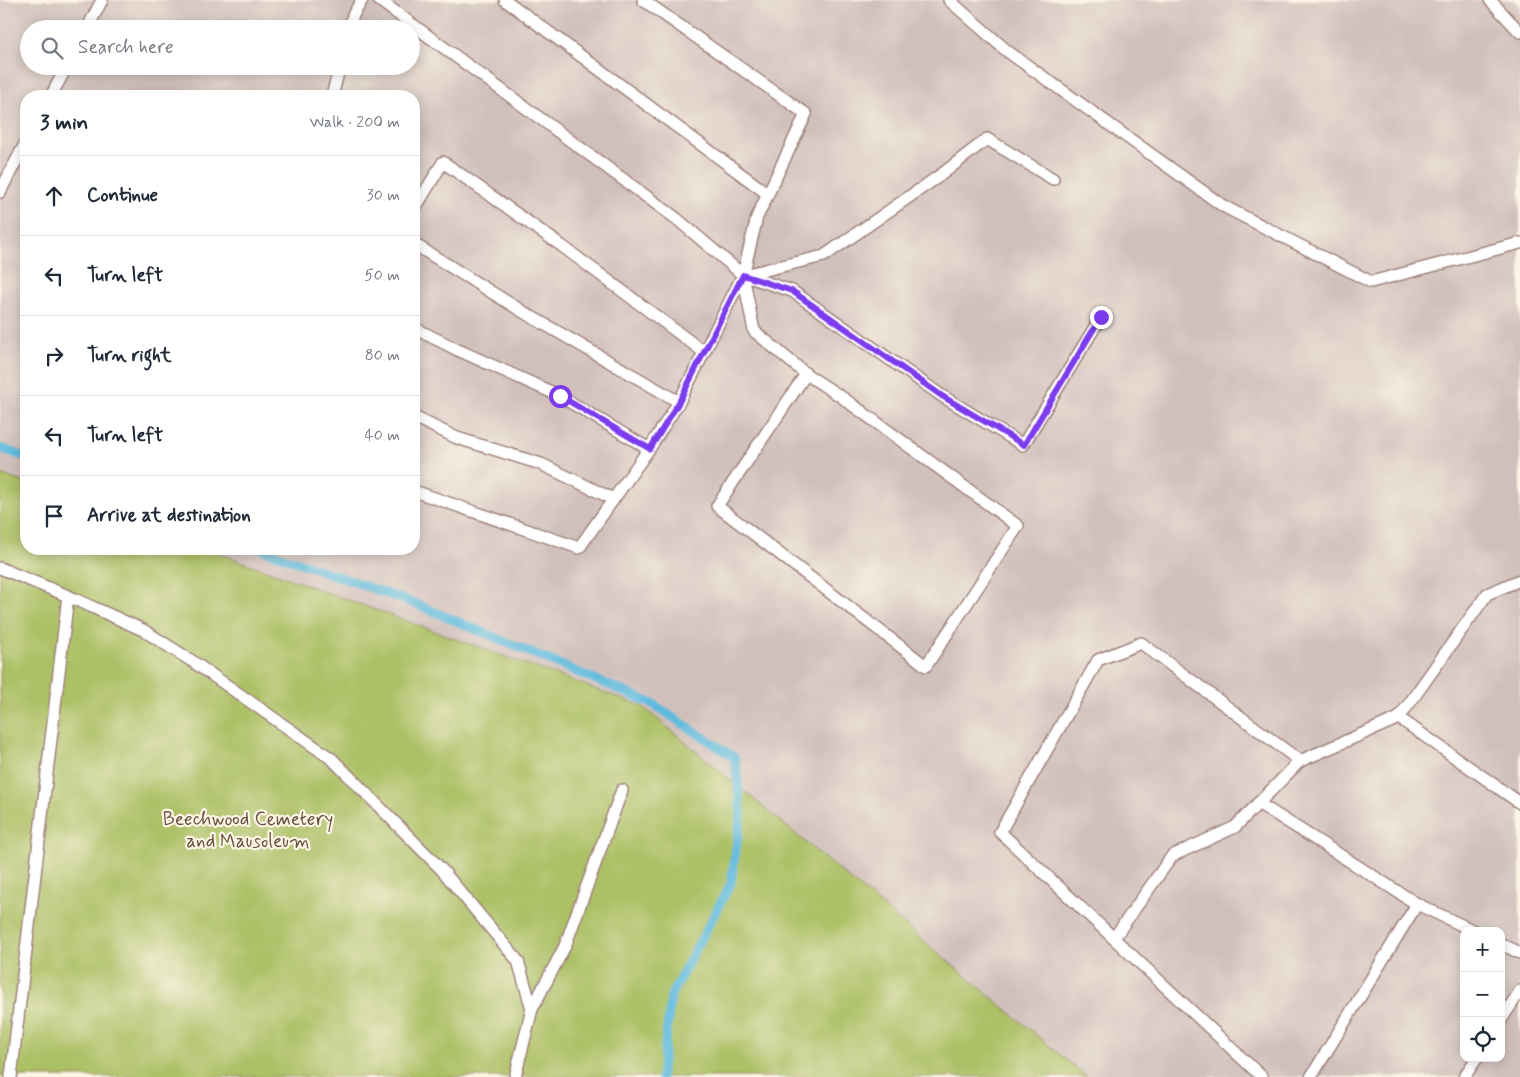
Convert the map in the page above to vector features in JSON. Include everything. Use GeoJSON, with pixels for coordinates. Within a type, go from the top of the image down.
{"type":"FeatureCollection","features":[{"type":"Feature","properties":{"kind":"lane"},"geometry":{"type":"LineString","coordinates":[[92,20],[102,0]]}},
{"type":"Feature","properties":{"kind":"lane"},"geometry":{"type":"LineString","coordinates":[[352,20],[362,0]]}},
{"type":"Feature","properties":{"kind":"lane"},"geometry":{"type":"LineString","coordinates":[[379,0],[406,20]]}},
{"type":"Feature","properties":{"kind":"lane"},"geometry":{"type":"LineString","coordinates":[[505,0],[768,194]]}},
{"type":"Feature","properties":{"kind":"lane"},"geometry":{"type":"LineString","coordinates":[[420,493],[579,548],[650,449],[679,402],[743,275],[758,217],[806,114],[643,0]]}},
{"type":"Feature","properties":{"kind":"lane"},"geometry":{"type":"LineString","coordinates":[[949,0],[1007,51],[1223,206],[1371,282],[1520,243]]}},
{"type":"Feature","properties":{"kind":"lane"},"geometry":{"type":"LineString","coordinates":[[1490,0],[1520,32]]}},
{"type":"Feature","properties":{"kind":"lane"},"geometry":{"type":"LineString","coordinates":[[420,30],[677,219],[743,275],[792,291],[942,396],[1024,445],[1101,317]]}},
{"type":"Feature","properties":{"kind":"lane"},"geometry":{"type":"LineString","coordinates":[[54,90],[62,75]]}},
{"type":"Feature","properties":{"kind":"lane"},"geometry":{"type":"LineString","coordinates":[[334,90],[338,75]]}},
{"type":"Feature","properties":{"kind":"lane"},"geometry":{"type":"LineString","coordinates":[[743,275],[824,256],[942,174],[986,139],[1053,178]]}},
{"type":"Feature","properties":{"kind":"lane"},"geometry":{"type":"LineString","coordinates":[[0,192],[20,154]]}},
{"type":"Feature","properties":{"kind":"lane"},"geometry":{"type":"LineString","coordinates":[[420,200],[443,162],[562,246],[704,352]]}},
{"type":"Feature","properties":{"kind":"lane"},"geometry":{"type":"LineString","coordinates":[[420,248],[525,314],[679,402]]}},
{"type":"Feature","properties":{"kind":"lane"},"geometry":{"type":"LineString","coordinates":[[743,275],[754,331],[806,374],[844,398],[1018,526],[926,666],[717,506],[806,374]]}},
{"type":"Feature","properties":{"kind":"lane"},"geometry":{"type":"LineString","coordinates":[[420,331],[560,396],[650,449]]}},
{"type":"Feature","properties":{"kind":"lane"},"geometry":{"type":"LineString","coordinates":[[420,421],[457,438],[541,464],[613,499]]}},
{"type":"Feature","properties":{"kind":"lane"},"geometry":{"type":"LineString","coordinates":[[0,568],[144,630],[192,661],[332,759],[442,870],[518,961],[532,1009]]}},
{"type":"Feature","properties":{"kind":"lane"},"geometry":{"type":"LineString","coordinates":[[1114,938],[1172,856],[1235,827],[1300,761],[1399,718],[1487,594],[1520,580]]}},
{"type":"Feature","properties":{"kind":"lane"},"geometry":{"type":"LineString","coordinates":[[11,1077],[68,596]]}},
{"type":"Feature","properties":{"kind":"lane"},"geometry":{"type":"LineString","coordinates":[[1262,1077],[1000,832],[1098,660],[1141,642],[1300,761]]}},
{"type":"Feature","properties":{"kind":"lane"},"geometry":{"type":"LineString","coordinates":[[1399,718],[1520,803]]}},
{"type":"Feature","properties":{"kind":"lane"},"geometry":{"type":"LineString","coordinates":[[515,1077],[532,1009],[565,946],[622,790]]}},
{"type":"Feature","properties":{"kind":"lane"},"geometry":{"type":"LineString","coordinates":[[1258,804],[1417,904],[1466,927]]}},
{"type":"Feature","properties":{"kind":"lane"},"geometry":{"type":"LineString","coordinates":[[1311,1077],[1417,904]]}},
{"type":"Feature","properties":{"kind":"lane"},"geometry":{"type":"LineString","coordinates":[[1505,946],[1520,952]]}},
{"type":"Feature","properties":{"kind":"lane"},"geometry":{"type":"LineString","coordinates":[[1503,1017],[1520,992]]}},
{"type":"Feature","properties":{"kind":"lane"},"geometry":{"type":"LineString","coordinates":[[1464,1077],[1474,1062]]}},
{"type":"Feature","properties":{"kind":"shaded area"},"geometry":{"type":"Polygon","coordinates":[[[0,0],[1514,0],[1520,7],[1520,1077],[1087,1077],[642,706],[224,555],[420,555],[420,90],[20,90],[20,481],[0,474],[0,0]]]}},
{"type":"Feature","properties":{"kind":"green space","name":"Beechwood Cemetery and Mausoleum"},"geometry":{"type":"Polygon","coordinates":[[[0,474],[20,481],[20,555],[224,555],[642,706],[1087,1077],[0,1077],[0,474]]]}},
{"type":"Feature","properties":{"kind":"waterway"},"geometry":{"type":"LineString","coordinates":[[0,448],[20,455]]}},
{"type":"Feature","properties":{"kind":"waterway"},"geometry":{"type":"LineString","coordinates":[[278,555],[416,604],[653,704],[735,758],[741,814],[731,883],[671,995],[661,1077]]}},
{"type":"Feature","properties":{"kind":"route"},"geometry":{"type":"LineString","coordinates":[[560,396],[650,449],[679,402],[743,275],[792,291],[942,396],[1024,445],[1101,317]]}}]}
